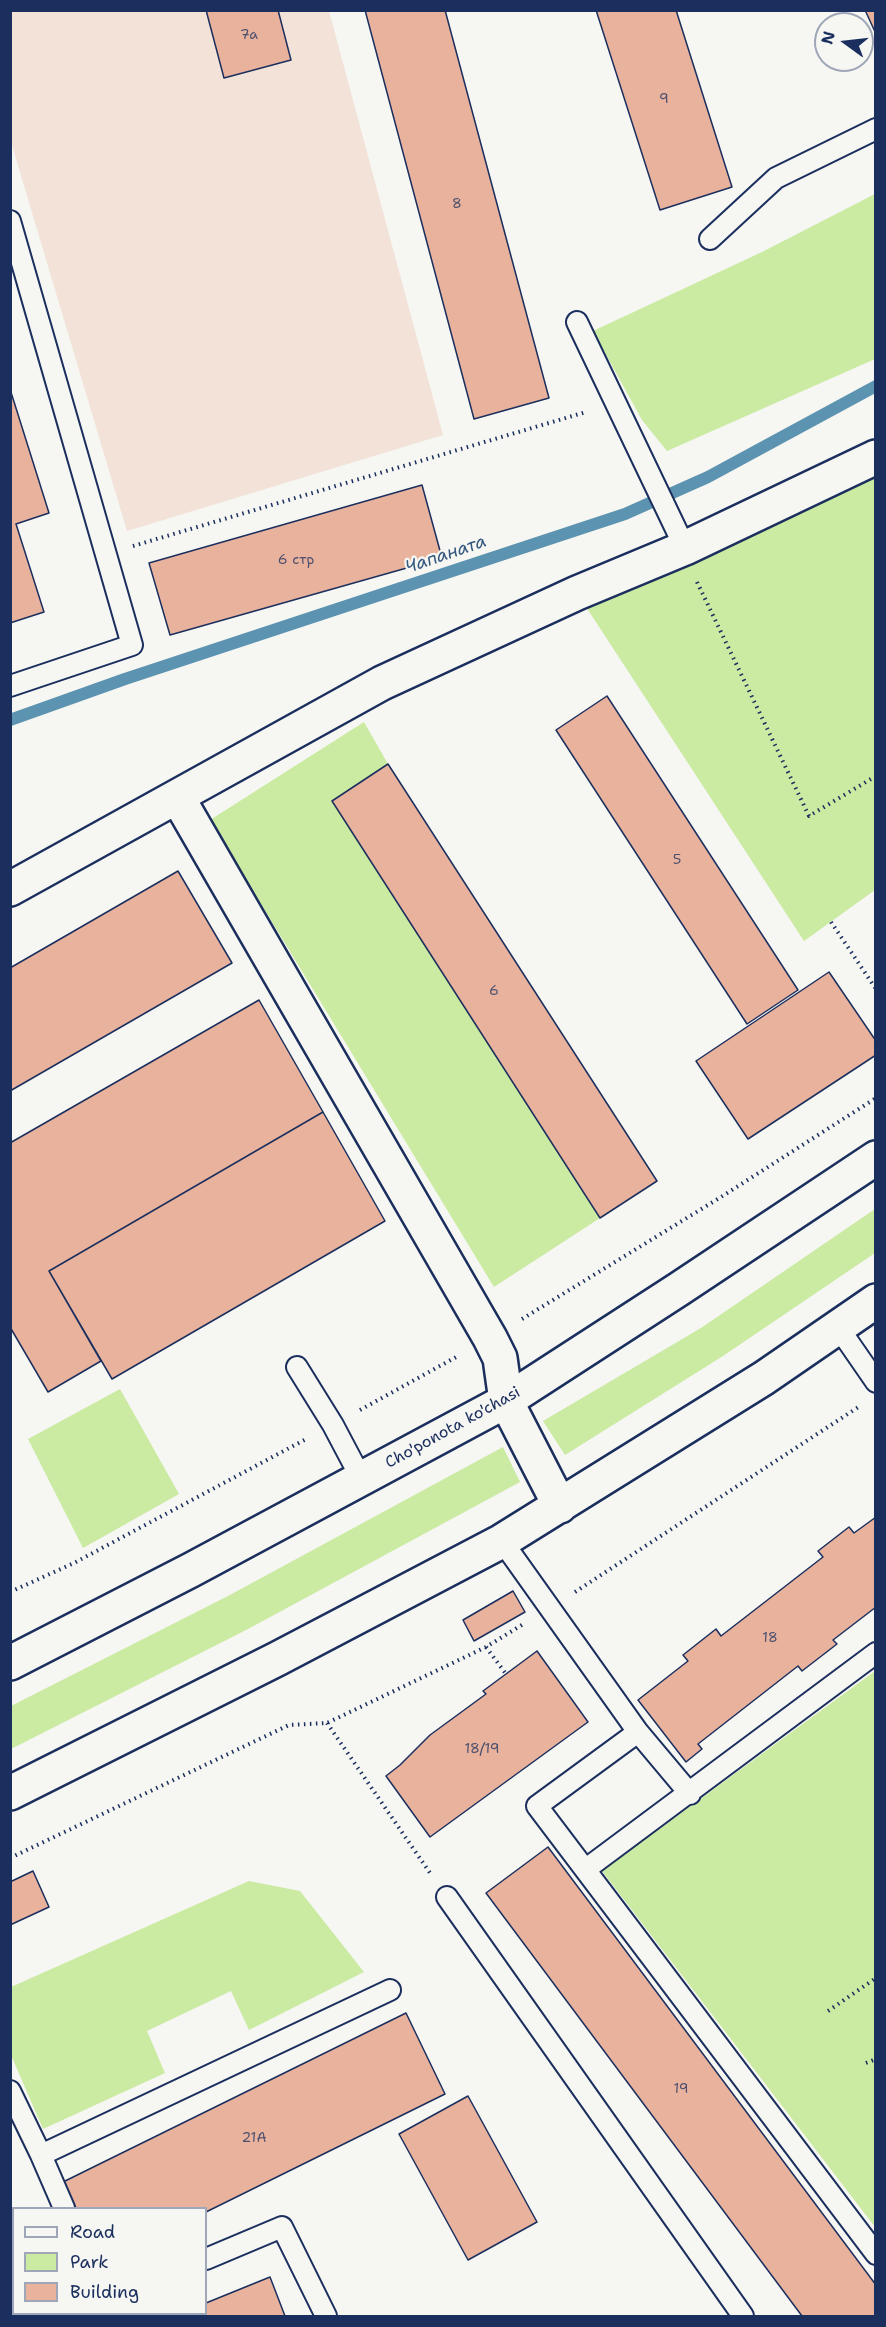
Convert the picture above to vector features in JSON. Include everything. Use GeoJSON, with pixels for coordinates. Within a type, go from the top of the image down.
{"type":"FeatureCollection","features":[{"type":"Feature","properties":{"kind":"main road"},"geometry":{"type":"LineString","coordinates":[[10,889],[382,683],[577,593],[685,548],[876,457]]}},
{"type":"Feature","properties":{"kind":"main road"},"geometry":{"type":"LineString","coordinates":[[178,798],[490,1338],[500,1358],[506,1401],[560,1506]]}},
{"type":"Feature","properties":{"kind":"main road","name":"Cho'ponota ko'chasi"},"geometry":{"type":"LineString","coordinates":[[10,1663],[191,1570],[506,1401],[679,1290],[876,1158]]}},
{"type":"Feature","properties":{"kind":"main road"},"geometry":{"type":"LineString","coordinates":[[10,1793],[267,1665],[502,1541],[764,1378],[876,1301]]}},
{"type":"Feature","properties":{"kind":"lane"},"geometry":{"type":"LineString","coordinates":[[710,239],[776,178],[876,129]]}},
{"type":"Feature","properties":{"kind":"lane"},"geometry":{"type":"LineString","coordinates":[[10,221],[132,645],[10,686]]}},
{"type":"Feature","properties":{"kind":"lane"},"geometry":{"type":"LineString","coordinates":[[577,322],[685,548]]}},
{"type":"Feature","properties":{"kind":"lane"},"geometry":{"type":"LineString","coordinates":[[838,1327],[876,1382]]}},
{"type":"Feature","properties":{"kind":"lane"},"geometry":{"type":"LineString","coordinates":[[297,1367],[362,1478]]}},
{"type":"Feature","properties":{"kind":"lane"},"geometry":{"type":"LineString","coordinates":[[502,1541],[638,1732],[690,1794]]}},
{"type":"Feature","properties":{"kind":"lane"},"geometry":{"type":"LineString","coordinates":[[586,1869],[690,1794],[876,1653]]}},
{"type":"Feature","properties":{"kind":"lane"},"geometry":{"type":"LineString","coordinates":[[638,1732],[537,1806],[876,2254]]}},
{"type":"Feature","properties":{"kind":"lane"},"geometry":{"type":"LineString","coordinates":[[447,1897],[743,2316]]}},
{"type":"Feature","properties":{"kind":"lane"},"geometry":{"type":"LineString","coordinates":[[41,2156],[390,1990]]}},
{"type":"Feature","properties":{"kind":"lane"},"geometry":{"type":"LineString","coordinates":[[10,2091],[64,2207]]}},
{"type":"Feature","properties":{"kind":"lane"},"geometry":{"type":"LineString","coordinates":[[207,2259],[282,2227],[326,2316]]}},
{"type":"Feature","properties":{"kind":"path"},"geometry":{"type":"LineString","coordinates":[[106,554],[615,404]]}},
{"type":"Feature","properties":{"kind":"path"},"geometry":{"type":"LineString","coordinates":[[685,548],[693,573],[809,816],[876,776]]}},
{"type":"Feature","properties":{"kind":"path"},"geometry":{"type":"LineString","coordinates":[[831,922],[876,989]]}},
{"type":"Feature","properties":{"kind":"path"},"geometry":{"type":"LineString","coordinates":[[10,1592],[74,1563],[333,1425],[490,1338],[721,1197],[876,1098]]}},
{"type":"Feature","properties":{"kind":"path"},"geometry":{"type":"LineString","coordinates":[[10,1858],[289,1725],[327,1723],[486,1647],[549,1609],[866,1402]]}},
{"type":"Feature","properties":{"kind":"path"},"geometry":{"type":"LineString","coordinates":[[486,1647],[506,1674]]}},
{"type":"Feature","properties":{"kind":"path"},"geometry":{"type":"LineString","coordinates":[[327,1723],[447,1897]]}},
{"type":"Feature","properties":{"kind":"path"},"geometry":{"type":"LineString","coordinates":[[828,2010],[876,1978]]}},
{"type":"Feature","properties":{"kind":"path"},"geometry":{"type":"LineString","coordinates":[[866,2063],[876,2059]]}},
{"type":"Feature","properties":{"kind":"shaded area"},"geometry":{"type":"Polygon","coordinates":[[[10,11],[329,11],[443,435],[127,531],[11,142],[10,11]]]}},
{"type":"Feature","properties":{"kind":"green space"},"geometry":{"type":"Polygon","coordinates":[[[875,194],[875,359],[667,451],[642,420],[593,331],[762,252],[875,194]]]}},
{"type":"Feature","properties":{"kind":"green space"},"geometry":{"type":"Polygon","coordinates":[[[875,457],[875,890],[804,941],[577,593],[875,457]]]}},
{"type":"Feature","properties":{"kind":"green space"},"geometry":{"type":"Polygon","coordinates":[[[364,722],[388,764],[332,801],[600,1218],[494,1287],[210,820],[364,722]]]}},
{"type":"Feature","properties":{"kind":"green space"},"geometry":{"type":"Polygon","coordinates":[[[875,1209],[875,1253],[723,1356],[565,1455],[543,1421],[701,1328],[875,1209]]]}},
{"type":"Feature","properties":{"kind":"green space"},"geometry":{"type":"Polygon","coordinates":[[[120,1389],[179,1494],[83,1548],[28,1439],[120,1389]]]}},
{"type":"Feature","properties":{"kind":"green space"},"geometry":{"type":"Polygon","coordinates":[[[503,1447],[520,1482],[248,1629],[11,1749],[11,1706],[228,1596],[503,1447]]]}},
{"type":"Feature","properties":{"kind":"green space"},"geometry":{"type":"Polygon","coordinates":[[[875,1671],[875,2227],[602,1871],[875,1671]]]}},
{"type":"Feature","properties":{"kind":"green space"},"geometry":{"type":"Polygon","coordinates":[[[249,1881],[300,1891],[364,1972],[249,2030],[231,1991],[147,2031],[165,2073],[43,2129],[11,2055],[11,1987],[249,1881]]]}},
{"type":"Feature","properties":{"kind":"building"},"geometry":{"type":"Polygon","coordinates":[[[206,10],[278,10],[291,60],[224,78],[206,10]]]}},
{"type":"Feature","properties":{"kind":"building"},"geometry":{"type":"Polygon","coordinates":[[[365,10],[445,10],[549,398],[474,419],[365,10]]]}},
{"type":"Feature","properties":{"kind":"building"},"geometry":{"type":"Polygon","coordinates":[[[596,10],[676,10],[732,187],[660,210],[596,10]]]}},
{"type":"Feature","properties":{"kind":"building"},"geometry":{"type":"Polygon","coordinates":[[[865,10],[876,10],[876,34],[874,12],[865,10]]]}},
{"type":"Feature","properties":{"kind":"building"},"geometry":{"type":"Polygon","coordinates":[[[10,389],[49,513],[16,524],[44,612],[10,623],[10,389]]]}},
{"type":"Feature","properties":{"kind":"building"},"geometry":{"type":"Polygon","coordinates":[[[422,485],[442,558],[170,635],[149,563],[422,485]]]}},
{"type":"Feature","properties":{"kind":"building"},"geometry":{"type":"Polygon","coordinates":[[[607,696],[798,990],[747,1024],[556,730],[607,696]]]}},
{"type":"Feature","properties":{"kind":"building"},"geometry":{"type":"Polygon","coordinates":[[[388,764],[657,1181],[600,1218],[332,801],[388,764]]]}},
{"type":"Feature","properties":{"kind":"building"},"geometry":{"type":"Polygon","coordinates":[[[178,871],[232,963],[10,1091],[10,968],[178,871]]]}},
{"type":"Feature","properties":{"kind":"building"},"geometry":{"type":"Polygon","coordinates":[[[829,972],[876,1041],[876,1055],[748,1139],[696,1061],[829,972]]]}},
{"type":"Feature","properties":{"kind":"building"},"geometry":{"type":"Polygon","coordinates":[[[259,1000],[323,1112],[49,1271],[101,1361],[48,1392],[10,1327],[10,1143],[259,1000]]]}},
{"type":"Feature","properties":{"kind":"building"},"geometry":{"type":"Polygon","coordinates":[[[323,1112],[385,1221],[112,1379],[49,1271],[323,1112]]]}},
{"type":"Feature","properties":{"kind":"building"},"geometry":{"type":"Polygon","coordinates":[[[876,1517],[876,1607],[833,1640],[837,1644],[802,1671],[798,1666],[698,1744],[702,1749],[686,1762],[638,1700],[688,1661],[683,1655],[716,1629],[721,1636],[823,1557],[818,1551],[849,1527],[854,1533],[876,1517]]]}},
{"type":"Feature","properties":{"kind":"building"},"geometry":{"type":"Polygon","coordinates":[[[513,1591],[525,1612],[474,1641],[463,1620],[513,1591]]]}},
{"type":"Feature","properties":{"kind":"building"},"geometry":{"type":"Polygon","coordinates":[[[537,1651],[588,1722],[430,1837],[386,1776],[430,1735],[486,1694],[483,1691],[537,1651]]]}},
{"type":"Feature","properties":{"kind":"building"},"geometry":{"type":"Polygon","coordinates":[[[548,1847],[876,2285],[876,2316],[802,2316],[486,1893],[548,1847]]]}},
{"type":"Feature","properties":{"kind":"building"},"geometry":{"type":"Polygon","coordinates":[[[33,1871],[49,1907],[10,1925],[10,1882],[33,1871]]]}},
{"type":"Feature","properties":{"kind":"building"},"geometry":{"type":"Polygon","coordinates":[[[406,2013],[445,2094],[207,2212],[207,2207],[76,2207],[63,2182],[406,2013]]]}},
{"type":"Feature","properties":{"kind":"building"},"geometry":{"type":"Polygon","coordinates":[[[468,2096],[537,2222],[468,2260],[399,2134],[468,2096]]]}},
{"type":"Feature","properties":{"kind":"building"},"geometry":{"type":"Polygon","coordinates":[[[270,2277],[285,2316],[173,2316],[207,2315],[207,2303],[270,2277]]]}},
{"type":"Feature","properties":{"kind":"waterway","name":"Чапаната"},"geometry":{"type":"LineString","coordinates":[[10,720],[125,679],[625,514],[708,477],[876,386]]}}]}
